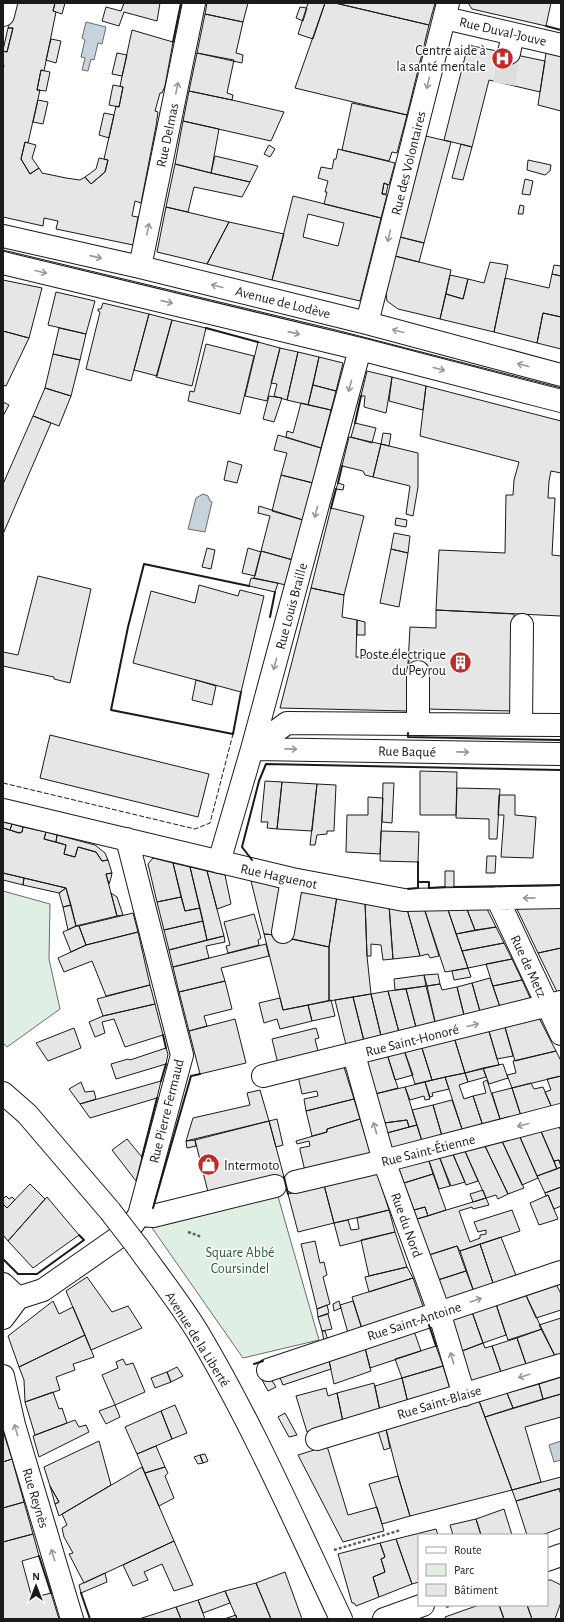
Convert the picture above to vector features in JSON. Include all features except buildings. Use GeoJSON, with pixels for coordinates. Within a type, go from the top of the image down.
{"type":"FeatureCollection","features":[{"type":"Feature","properties":{"kind":"street"},"geometry":{"type":"LineString","coordinates":[[3,15],[6,3]]}},
{"type":"Feature","properties":{"kind":"street","name":"Rue Delmas"},"geometry":{"type":"LineString","coordinates":[[140,267],[194,3]]}},
{"type":"Feature","properties":{"kind":"street","name":"Rue Duval-Jouve"},"geometry":{"type":"LineString","coordinates":[[446,10],[511,44],[561,45]]}},
{"type":"Feature","properties":{"kind":"street","name":"Rue des Volontaires"},"geometry":{"type":"LineString","coordinates":[[367,323],[446,10]]}},
{"type":"Feature","properties":{"kind":"street","name":"Avenue de Lodève"},"geometry":{"type":"LineString","coordinates":[[3,236],[140,267],[367,323],[561,375]]}},
{"type":"Feature","properties":{"kind":"street"},"geometry":{"type":"LineString","coordinates":[[3,263],[360,348],[561,401]]}},
{"type":"Feature","properties":{"kind":"street","name":"Rue Louis Braille"},"geometry":{"type":"LineString","coordinates":[[219,862],[252,749],[360,348]]}},
{"type":"Feature","properties":{"kind":"street"},"geometry":{"type":"LineString","coordinates":[[521,725],[522,625]]}},
{"type":"Feature","properties":{"kind":"street"},"geometry":{"type":"LineString","coordinates":[[418,672],[418,724]]}},
{"type":"Feature","properties":{"kind":"street"},"geometry":{"type":"LineString","coordinates":[[252,749],[287,723],[561,725]]}},
{"type":"Feature","properties":{"kind":"street","name":"Rue Baqué"},"geometry":{"type":"LineString","coordinates":[[252,749],[561,754]]}},
{"type":"Feature","properties":{"kind":"street","name":"Rue Haguenot"},"geometry":{"type":"LineString","coordinates":[[3,810],[127,838],[292,879],[404,900],[561,897]]}},
{"type":"Feature","properties":{"kind":"street","name":"Rue Pierre Fermaud"},"geometry":{"type":"LineString","coordinates":[[11,1291],[43,1290],[129,1230],[139,1215],[182,1055],[127,838]]}},
{"type":"Feature","properties":{"kind":"street"},"geometry":{"type":"LineString","coordinates":[[283,932],[292,879]]}},
{"type":"Feature","properties":{"kind":"street","name":"Rue de Metz"},"geometry":{"type":"LineString","coordinates":[[497,898],[554,1004],[561,1034]]}},
{"type":"Feature","properties":{"kind":"street","name":"Rue Saint-Honoré"},"geometry":{"type":"LineString","coordinates":[[263,1076],[354,1055],[554,1004]]}},
{"type":"Feature","properties":{"kind":"street","name":"Rue du Nord"},"geometry":{"type":"LineString","coordinates":[[354,1055],[384,1161],[439,1312],[464,1395]]}},
{"type":"Feature","properties":{"kind":"street","name":"Avenue de la Liberté"},"geometry":{"type":"LineString","coordinates":[[3,1092],[27,1114],[110,1211],[137,1246],[196,1329],[229,1387],[281,1490],[341,1619]]}},
{"type":"Feature","properties":{"kind":"street","name":"Rue Saint-Étienne"},"geometry":{"type":"LineString","coordinates":[[139,1215],[153,1216],[384,1161],[561,1115]]}},
{"type":"Feature","properties":{"kind":"street","name":"Rue Saint-Antoine"},"geometry":{"type":"LineString","coordinates":[[268,1370],[561,1272]]}},
{"type":"Feature","properties":{"kind":"street"},"geometry":{"type":"LineString","coordinates":[[3,1318],[11,1291]]}},
{"type":"Feature","properties":{"kind":"street","name":"Rue Saint-Blaise"},"geometry":{"type":"LineString","coordinates":[[317,1439],[561,1365]]}},
{"type":"Feature","properties":{"kind":"street","name":"Rue Reynès"},"geometry":{"type":"LineString","coordinates":[[3,1376],[14,1425],[72,1619]]}},
{"type":"Feature","properties":{"kind":"street"},"geometry":{"type":"LineString","coordinates":[[548,1560],[561,1555]]}},
{"type":"Feature","properties":{"kind":"street"},"geometry":{"type":"LineString","coordinates":[[384,1619],[420,1606]]}},
{"type":"Feature","properties":{"kind":"path"},"geometry":{"type":"LineString","coordinates":[[312,1557],[401,1530]]}},
{"type":"Feature","properties":{"kind":"green space"},"geometry":{"type":"Polygon","coordinates":[[[3,891],[50,904],[49,959],[60,1009],[7,1047],[3,1043],[3,891]]]}},
{"type":"Feature","properties":{"kind":"green space","name":"Square Abbé Coursindel"},"geometry":{"type":"Polygon","coordinates":[[[277,1193],[319,1340],[243,1358],[150,1225],[277,1193]]]}},
{"type":"Feature","properties":{"kind":"shaded area"},"geometry":{"type":"Polygon","coordinates":[[[86,22],[106,27],[102,44],[98,43],[94,60],[91,59],[88,71],[82,70],[85,58],[81,57],[85,40],[82,38],[86,22]]]}},
{"type":"Feature","properties":{"kind":"shaded area"},"geometry":{"type":"Polygon","coordinates":[[[203,494],[208,496],[212,502],[205,532],[188,529],[196,498],[203,494]]]}},
{"type":"Feature","properties":{"kind":"shaded area"},"geometry":{"type":"Polygon","coordinates":[[[561,1441],[561,1460],[554,1462],[549,1445],[561,1441]]]}},
{"type":"Feature","properties":{"kind":"tunnel"},"geometry":{"type":"LineString","coordinates":[[504,84],[509,53]]}},
{"type":"Feature","properties":{"kind":"tram line"},"geometry":{"type":"LineString","coordinates":[[3,250],[336,330],[561,388]]}},
{"type":"Feature","properties":{"kind":"fence"},"geometry":{"type":"LineString","coordinates":[[3,783],[195,829],[210,823],[233,734]]}},
{"type":"Feature","properties":{"kind":"wall"},"geometry":{"type":"LineString","coordinates":[[173,42],[181,3]]}},
{"type":"Feature","properties":{"kind":"wall"},"geometry":{"type":"LineString","coordinates":[[546,26],[561,30]]}},
{"type":"Feature","properties":{"kind":"wall"},"geometry":{"type":"LineString","coordinates":[[206,328],[258,342]]}},
{"type":"Feature","properties":{"kind":"wall"},"geometry":{"type":"LineString","coordinates":[[355,423],[361,396]]}},
{"type":"Feature","properties":{"kind":"wall"},"geometry":{"type":"LineString","coordinates":[[338,483],[342,466]]}},
{"type":"Feature","properties":{"kind":"wall"},"geometry":{"type":"LineString","coordinates":[[331,508],[336,489]]}},
{"type":"Feature","properties":{"kind":"wall"},"geometry":{"type":"LineString","coordinates":[[241,692],[233,734],[111,710],[128,627],[144,564],[249,586]]}},
{"type":"Feature","properties":{"kind":"wall"},"geometry":{"type":"LineString","coordinates":[[270,617],[275,592]]}},
{"type":"Feature","properties":{"kind":"wall"},"geometry":{"type":"LineString","coordinates":[[408,733],[408,737],[561,740]]}},
{"type":"Feature","properties":{"kind":"wall"},"geometry":{"type":"LineString","coordinates":[[252,860],[242,847],[259,781],[266,764],[561,770]]}},
{"type":"Feature","properties":{"kind":"wall"},"geometry":{"type":"LineString","coordinates":[[408,889],[418,888],[418,862]]}},
{"type":"Feature","properties":{"kind":"wall"},"geometry":{"type":"LineString","coordinates":[[418,882],[429,882],[429,888],[445,887]]}},
{"type":"Feature","properties":{"kind":"wall"},"geometry":{"type":"LineString","coordinates":[[454,887],[561,885]]}},
{"type":"Feature","properties":{"kind":"wall"},"geometry":{"type":"LineString","coordinates":[[163,1035],[166,1048]]}},
{"type":"Feature","properties":{"kind":"wall"},"geometry":{"type":"LineString","coordinates":[[161,1081],[166,1064]]}},
{"type":"Feature","properties":{"kind":"wall"},"geometry":{"type":"LineString","coordinates":[[153,1208],[191,1076],[200,1074]]}},
{"type":"Feature","properties":{"kind":"wall"},"geometry":{"type":"LineString","coordinates":[[142,1157],[157,1098]]}},
{"type":"Feature","properties":{"kind":"wall"},"geometry":{"type":"LineString","coordinates":[[284,1177],[288,1194]]}},
{"type":"Feature","properties":{"kind":"wall"},"geometry":{"type":"LineString","coordinates":[[3,1259],[18,1274],[37,1274],[84,1240],[79,1235]]}},
{"type":"Feature","properties":{"kind":"wall"},"geometry":{"type":"LineString","coordinates":[[429,1325],[436,1346]]}},
{"type":"Feature","properties":{"kind":"wall"},"geometry":{"type":"LineString","coordinates":[[254,1364],[263,1361]]}},
{"type":"Feature","properties":{"kind":"wall"},"geometry":{"type":"LineString","coordinates":[[39,1556],[51,1593]]}},
{"type":"Feature","properties":{"kind":"wall"},"geometry":{"type":"LineString","coordinates":[[81,1593],[90,1619]]}},
{"type":"Feature","properties":{"kind":"place","name":"Centre aide à la santé mentale"},"geometry":{"type":"Point","coordinates":[502,58]}},
{"type":"Feature","properties":{"kind":"place","name":"Poste électrique du Peyrou"},"geometry":{"type":"Point","coordinates":[461,662]}},
{"type":"Feature","properties":{"kind":"place","name":"Intermoto"},"geometry":{"type":"Point","coordinates":[209,1165]}}]}
